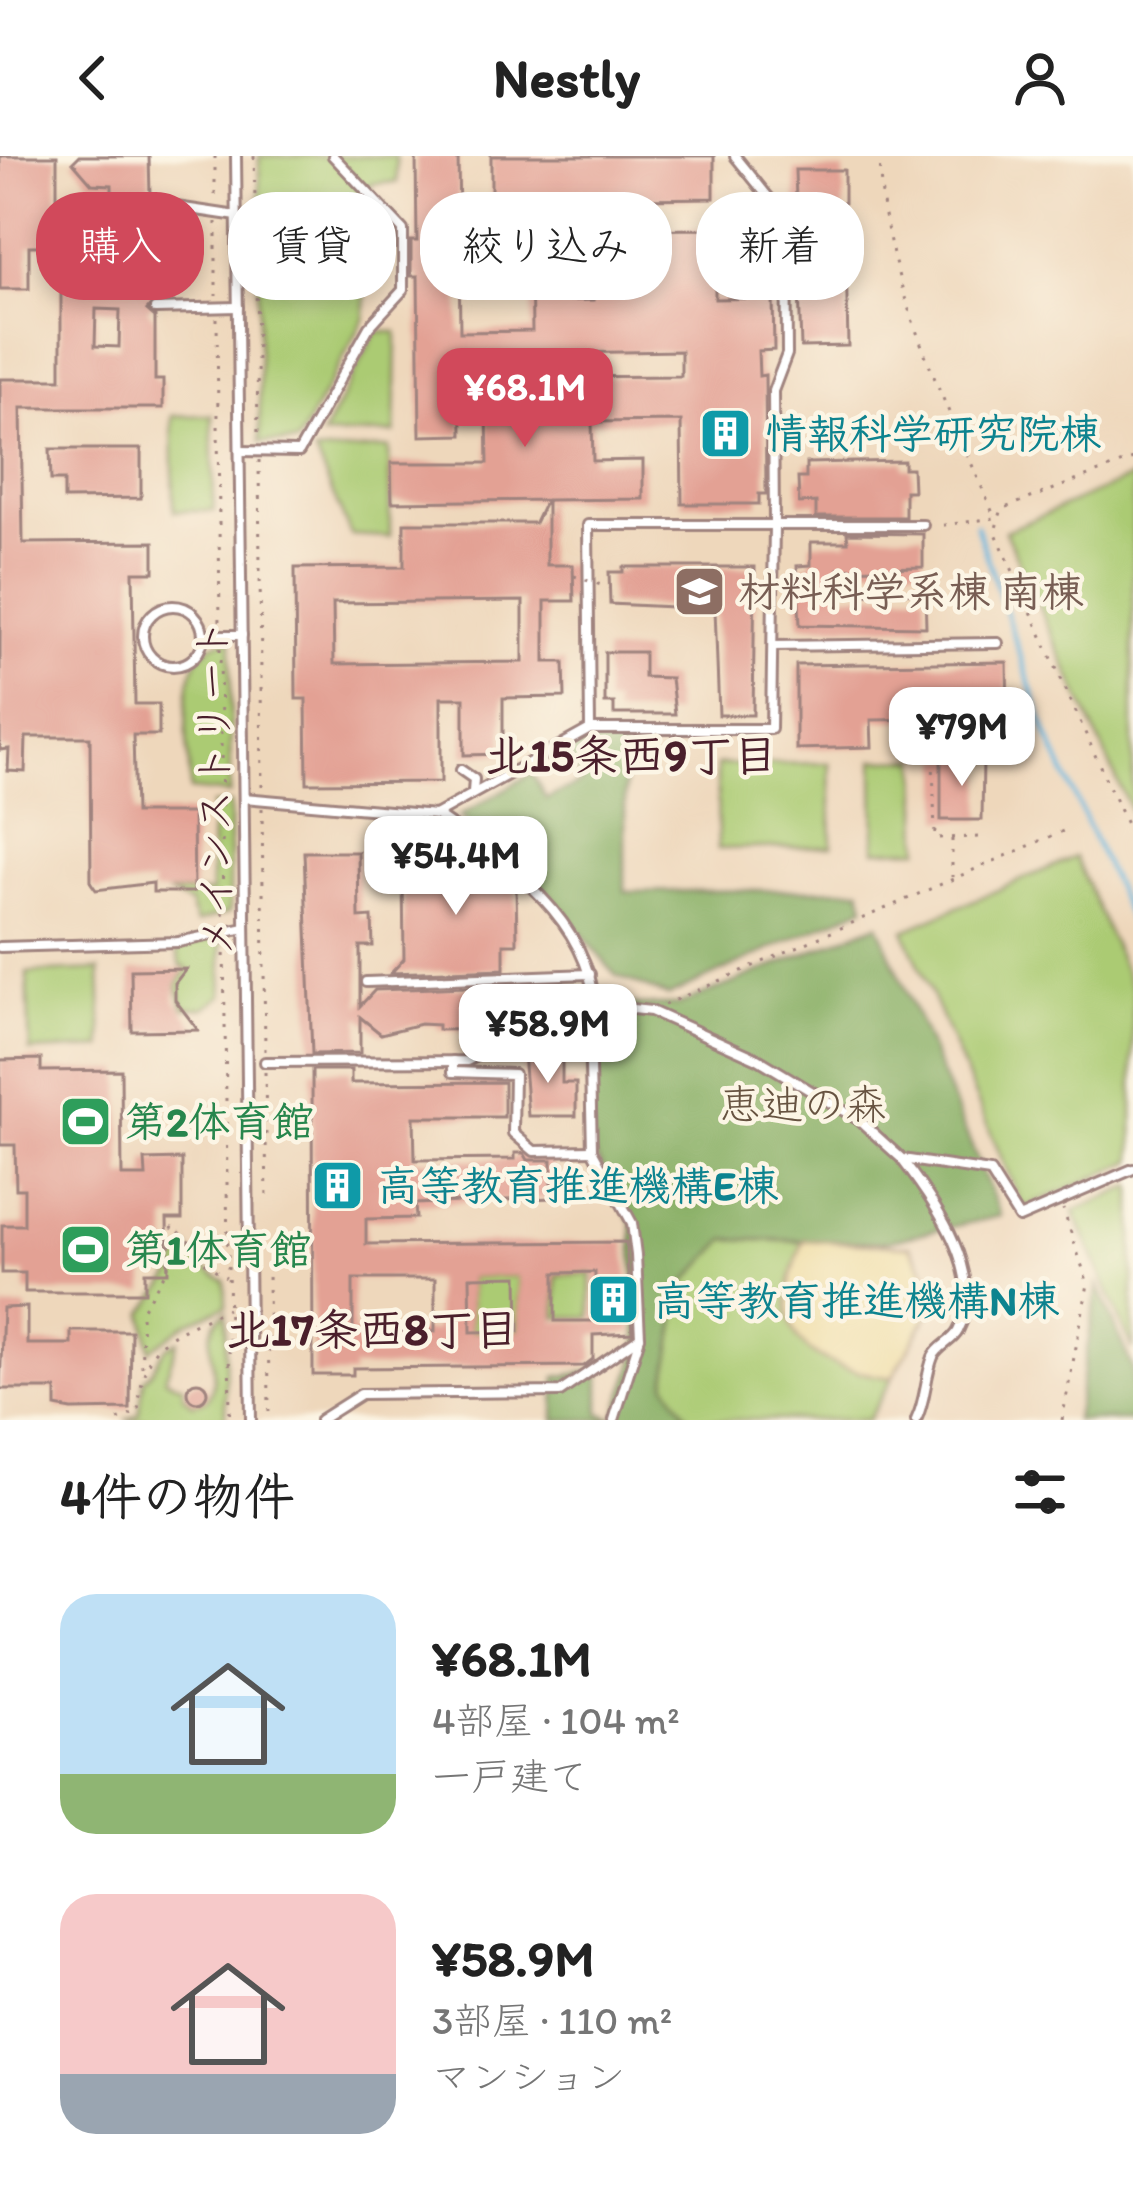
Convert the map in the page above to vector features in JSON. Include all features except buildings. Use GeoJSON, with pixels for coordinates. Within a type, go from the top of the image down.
{"type":"FeatureCollection","features":[{"type":"Feature","properties":{"kind":"lane","name":"メインストリート"},"geometry":{"type":"LineString","coordinates":[[236,156],[237,192]]}},
{"type":"Feature","properties":{"kind":"lane"},"geometry":{"type":"LineString","coordinates":[[240,451],[299,452],[369,327],[403,290],[403,230],[333,156]]}},
{"type":"Feature","properties":{"kind":"lane"},"geometry":{"type":"LineString","coordinates":[[435,815],[590,729],[771,729],[773,391],[787,354],[786,219],[735,156]]}},
{"type":"Feature","properties":{"kind":"lane"},"geometry":{"type":"LineString","coordinates":[[204,212],[228,215]]}},
{"type":"Feature","properties":{"kind":"lane","name":"メインストリート"},"geometry":{"type":"LineString","coordinates":[[238,300],[250,1420]]}},
{"type":"Feature","properties":{"kind":"lane"},"geometry":{"type":"LineString","coordinates":[[155,309],[238,307]]}},
{"type":"Feature","properties":{"kind":"lane"},"geometry":{"type":"LineString","coordinates":[[590,729],[588,525],[923,525]]}},
{"type":"Feature","properties":{"kind":"lane"},"geometry":{"type":"LineString","coordinates":[[166,606],[191,612],[203,635],[199,651],[179,666],[154,661],[142,639],[146,622],[166,606]]}},
{"type":"Feature","properties":{"kind":"lane"},"geometry":{"type":"LineString","coordinates":[[203,635],[242,635]]}},
{"type":"Feature","properties":{"kind":"lane"},"geometry":{"type":"LineString","coordinates":[[773,646],[998,643]]}},
{"type":"Feature","properties":{"kind":"lane"},"geometry":{"type":"LineString","coordinates":[[461,770],[474,779],[472,793]]}},
{"type":"Feature","properties":{"kind":"lane"},"geometry":{"type":"LineString","coordinates":[[244,798],[435,815],[519,872],[563,923],[590,974],[596,1005],[589,1024],[592,1150],[632,1222],[640,1337],[614,1420]]}},
{"type":"Feature","properties":{"kind":"lane"},"geometry":{"type":"LineString","coordinates":[[0,947],[178,942],[245,928]]}},
{"type":"Feature","properties":{"kind":"lane"},"geometry":{"type":"LineString","coordinates":[[366,982],[590,974]]}},
{"type":"Feature","properties":{"kind":"lane"},"geometry":{"type":"LineString","coordinates":[[596,1005],[651,1011],[758,1059],[860,1120],[902,1160],[950,1235],[963,1271],[965,1301],[958,1332],[934,1353],[916,1420]]}},
{"type":"Feature","properties":{"kind":"lane"},"geometry":{"type":"LineString","coordinates":[[265,1062],[453,1061],[486,1055],[530,1030],[589,1024]]}},
{"type":"Feature","properties":{"kind":"lane"},"geometry":{"type":"LineString","coordinates":[[453,1061],[453,1072],[514,1074],[513,1133],[534,1151],[592,1150]]}},
{"type":"Feature","properties":{"kind":"lane"},"geometry":{"type":"LineString","coordinates":[[902,1160],[990,1172],[1019,1218],[1133,1169]]}},
{"type":"Feature","properties":{"kind":"lane"},"geometry":{"type":"LineString","coordinates":[[320,1420],[361,1394],[560,1392],[640,1337]]}},
{"type":"Feature","properties":{"kind":"path"},"geometry":{"type":"LineString","coordinates":[[215,156],[230,1420]]}},
{"type":"Feature","properties":{"kind":"path"},"geometry":{"type":"LineString","coordinates":[[254,156],[255,192]]}},
{"type":"Feature","properties":{"kind":"path"},"geometry":{"type":"LineString","coordinates":[[879,156],[881,218],[899,285],[995,518],[995,531],[1133,839]]}},
{"type":"Feature","properties":{"kind":"path"},"geometry":{"type":"LineString","coordinates":[[256,300],[263,919]]}},
{"type":"Feature","properties":{"kind":"path"},"geometry":{"type":"LineString","coordinates":[[923,525],[959,527],[995,518],[1002,509],[1133,459]]}},
{"type":"Feature","properties":{"kind":"path"},"geometry":{"type":"LineString","coordinates":[[574,576],[610,588]]}},
{"type":"Feature","properties":{"kind":"path"},"geometry":{"type":"LineString","coordinates":[[933,758],[935,838],[981,837]]}},
{"type":"Feature","properties":{"kind":"path"},"geometry":{"type":"LineString","coordinates":[[651,1011],[1063,831]]}},
{"type":"Feature","properties":{"kind":"path"},"geometry":{"type":"LineString","coordinates":[[952,837],[952,879]]}},
{"type":"Feature","properties":{"kind":"path"},"geometry":{"type":"LineString","coordinates":[[1059,1202],[1088,1284],[1062,1420]]}},
{"type":"Feature","properties":{"kind":"path"},"geometry":{"type":"LineString","coordinates":[[118,1420],[138,1412],[141,1311],[168,1268],[173,1226],[199,1259],[229,1279]]}},
{"type":"Feature","properties":{"kind":"path"},"geometry":{"type":"LineString","coordinates":[[168,1244],[179,1249],[190,1242]]}},
{"type":"Feature","properties":{"kind":"path"},"geometry":{"type":"LineString","coordinates":[[268,1265],[269,1420]]}},
{"type":"Feature","properties":{"kind":"path"},"geometry":{"type":"LineString","coordinates":[[142,1366],[170,1337],[229,1308]]}},
{"type":"Feature","properties":{"kind":"shaded area"},"geometry":{"type":"Polygon","coordinates":[[[0,156],[1133,156],[1133,1420],[0,1420],[0,156]]]}},
{"type":"Feature","properties":{"kind":"green space"},"geometry":{"type":"Polygon","coordinates":[[[259,156],[396,156],[397,182],[371,184],[369,192],[260,192],[259,156]]]}},
{"type":"Feature","properties":{"kind":"green space"},"geometry":{"type":"Polygon","coordinates":[[[258,300],[365,300],[365,318],[297,443],[260,442],[258,300]]]}},
{"type":"Feature","properties":{"kind":"green space"},"geometry":{"type":"Polygon","coordinates":[[[376,332],[397,332],[395,433],[322,436],[376,332]]]}},
{"type":"Feature","properties":{"kind":"green space"},"geometry":{"type":"Polygon","coordinates":[[[212,415],[214,511],[174,511],[172,416],[212,415]]]}},
{"type":"Feature","properties":{"kind":"green space"},"geometry":{"type":"Polygon","coordinates":[[[389,448],[390,537],[351,535],[315,453],[389,448]]]}},
{"type":"Feature","properties":{"kind":"green space"},"geometry":{"type":"Polygon","coordinates":[[[1133,477],[1133,816],[1005,531],[1133,477]]]}},
{"type":"Feature","properties":{"kind":"green space"},"geometry":{"type":"Polygon","coordinates":[[[231,640],[230,794],[190,790],[187,699],[191,677],[198,659],[211,646],[231,640]]]}},
{"type":"Feature","properties":{"kind":"green space"},"geometry":{"type":"Polygon","coordinates":[[[594,738],[625,738],[625,892],[861,889],[865,906],[668,996],[615,975],[549,893],[460,816],[532,773],[546,799],[582,782],[568,750],[594,738]]]}},
{"type":"Feature","properties":{"kind":"green space"},"geometry":{"type":"Polygon","coordinates":[[[918,759],[920,849],[875,850],[874,760],[918,759]]]}},
{"type":"Feature","properties":{"kind":"green space"},"geometry":{"type":"Polygon","coordinates":[[[830,763],[832,846],[718,849],[717,765],[830,763]]]}},
{"type":"Feature","properties":{"kind":"green space"},"geometry":{"type":"Polygon","coordinates":[[[230,804],[230,912],[196,923],[190,904],[168,893],[211,893],[212,805],[230,804]]]}},
{"type":"Feature","properties":{"kind":"green space"},"geometry":{"type":"Polygon","coordinates":[[[1075,857],[1133,990],[1133,1161],[1023,1208],[904,930],[1075,857]]]}},
{"type":"Feature","properties":{"kind":"green space","name":"恵迪の森"},"geometry":{"type":"Polygon","coordinates":[[[878,924],[1001,1216],[882,1242],[726,1239],[682,1286],[666,1383],[690,1420],[555,1420],[556,1377],[600,1370],[600,1413],[614,1419],[638,1353],[632,1223],[592,1150],[589,1024],[595,1005],[679,1005],[878,924]]]}},
{"type":"Feature","properties":{"kind":"green space"},"geometry":{"type":"Polygon","coordinates":[[[221,935],[223,995],[205,1008],[184,1008],[177,985],[188,968],[181,966],[176,949],[221,935]]]}},
{"type":"Feature","properties":{"kind":"green space"},"geometry":{"type":"Polygon","coordinates":[[[100,970],[103,1048],[30,1051],[27,973],[100,970]]]}},
{"type":"Feature","properties":{"kind":"green space"},"geometry":{"type":"Polygon","coordinates":[[[1133,1186],[1133,1350],[1074,1211],[1133,1186]]]}},
{"type":"Feature","properties":{"kind":"green space"},"geometry":{"type":"Polygon","coordinates":[[[726,1239],[910,1246],[934,1286],[931,1310],[868,1420],[690,1420],[666,1384],[682,1286],[726,1239]]]}},
{"type":"Feature","properties":{"kind":"green space"},"geometry":{"type":"Polygon","coordinates":[[[189,1249],[197,1264],[225,1281],[226,1306],[187,1323],[150,1350],[144,1313],[174,1273],[180,1254],[189,1249]]]}},
{"type":"Feature","properties":{"kind":"green space"},"geometry":{"type":"Polygon","coordinates":[[[591,1274],[591,1317],[557,1317],[557,1275],[591,1274]]]}},
{"type":"Feature","properties":{"kind":"green space"},"geometry":{"type":"Polygon","coordinates":[[[518,1276],[519,1331],[471,1332],[470,1277],[518,1276]]]}},
{"type":"Feature","properties":{"kind":"green space"},"geometry":{"type":"Polygon","coordinates":[[[1098,1285],[1133,1370],[1133,1420],[1075,1420],[1098,1285]]]}},
{"type":"Feature","properties":{"kind":"green space"},"geometry":{"type":"Polygon","coordinates":[[[226,1312],[225,1420],[126,1420],[139,1414],[144,1379],[166,1348],[178,1341],[165,1379],[183,1386],[183,1395],[193,1404],[207,1400],[214,1375],[212,1331],[226,1312]]]}},
{"type":"Feature","properties":{"kind":"sand"},"geometry":{"type":"Polygon","coordinates":[[[804,1240],[910,1246],[934,1286],[931,1310],[892,1378],[834,1364],[798,1339],[788,1299],[804,1240]]]}},
{"type":"Feature","properties":{"kind":"waterway"},"geometry":{"type":"LineString","coordinates":[[976,525],[1047,734],[1133,927]]}},
{"type":"Feature","properties":{"kind":"place","name":"情報科学研究院棟"},"geometry":{"type":"Point","coordinates":[726,433]}},
{"type":"Feature","properties":{"kind":"place","name":"材料科学系棟 南棟"},"geometry":{"type":"Point","coordinates":[699,591]}},
{"type":"Feature","properties":{"kind":"place","name":"第2体育館"},"geometry":{"type":"Point","coordinates":[85,1121]}},
{"type":"Feature","properties":{"kind":"place","name":"高等教育推進機構E棟"},"geometry":{"type":"Point","coordinates":[338,1185]}},
{"type":"Feature","properties":{"kind":"place","name":"第1体育館"},"geometry":{"type":"Point","coordinates":[85,1249]}},
{"type":"Feature","properties":{"kind":"place","name":"高等教育推進機構N棟"},"geometry":{"type":"Point","coordinates":[614,1300]}},
{"type":"Feature","properties":{"kind":"district","name":"北15条西9丁目"},"geometry":{"type":"Point","coordinates":[631,755]}},
{"type":"Feature","properties":{"kind":"district","name":"北17条西8丁目"},"geometry":{"type":"Point","coordinates":[372,1329]}}]}
